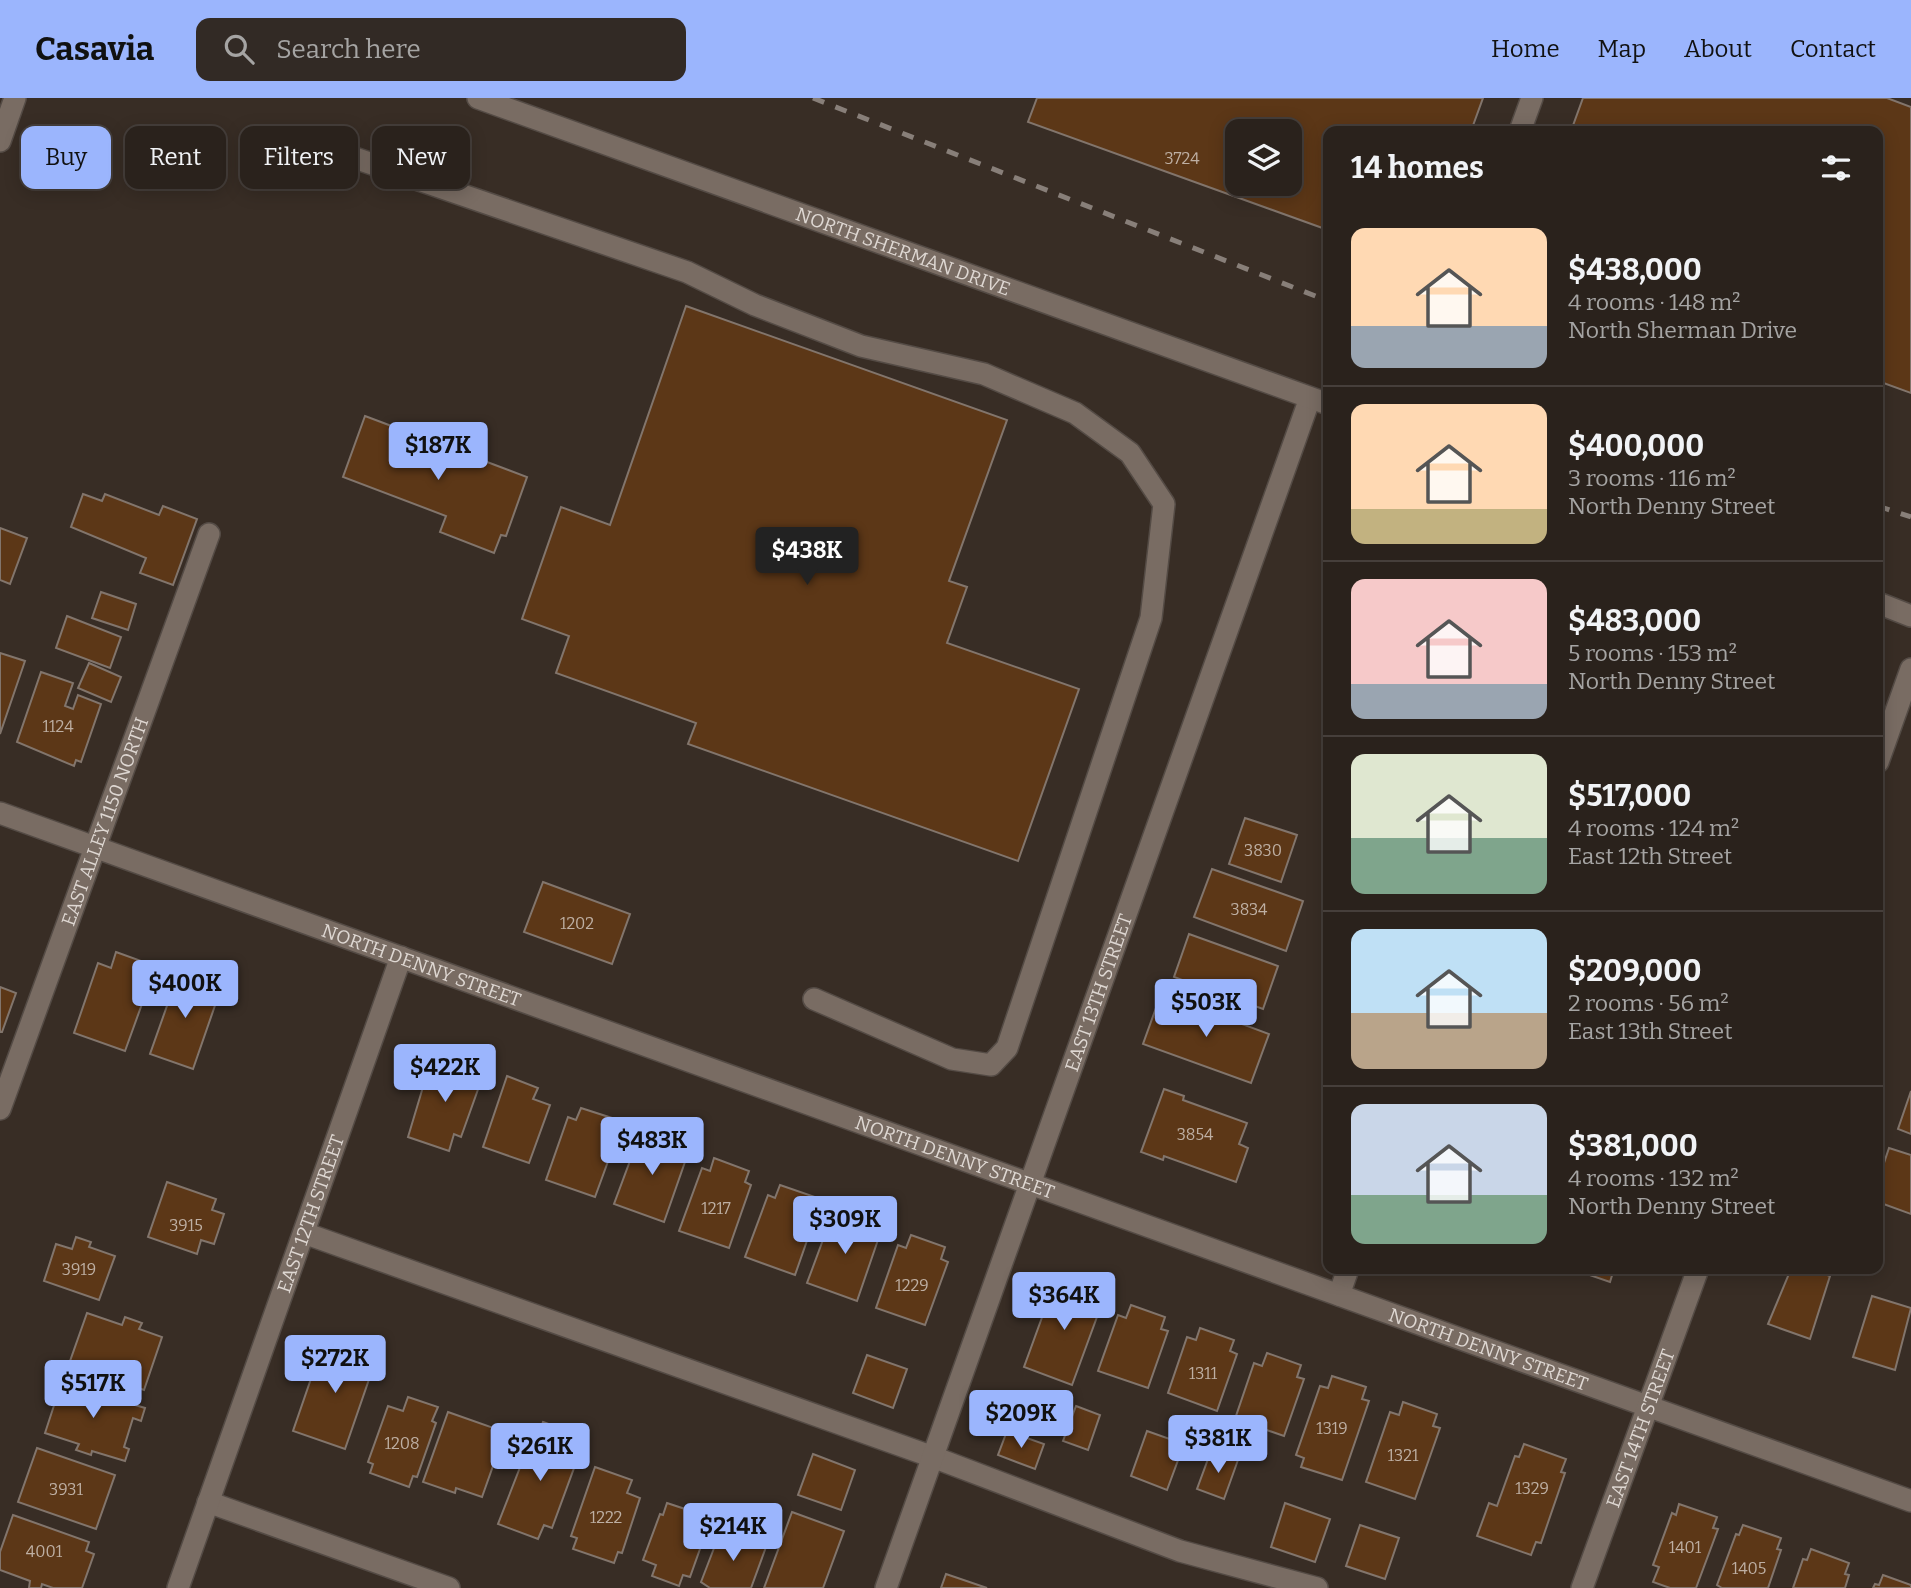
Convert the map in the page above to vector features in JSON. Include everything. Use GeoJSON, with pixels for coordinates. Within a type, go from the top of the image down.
{"type":"FeatureCollection","features":[{"type":"Feature","properties":{"kind":"street"},"geometry":{"type":"LineString","coordinates":[[0,141],[15,98]]}},
{"type":"Feature","properties":{"kind":"street","name":"NORTH SHERMAN DRIVE"},"geometry":{"type":"LineString","coordinates":[[478,98],[1319,401]]}},
{"type":"Feature","properties":{"kind":"street"},"geometry":{"type":"LineString","coordinates":[[1522,126],[1532,98]]}},
{"type":"Feature","properties":{"kind":"street"},"geometry":{"type":"LineString","coordinates":[[358,159],[687,272],[755,305],[861,346],[984,374],[1075,413],[1130,453],[1164,505],[1151,618],[1007,1048],[991,1065],[952,1059],[814,999]]}},
{"type":"Feature","properties":{"kind":"street","name":"EAST 13TH STREET"},"geometry":{"type":"LineString","coordinates":[[886,1588],[1030,1184],[1319,401]]}},
{"type":"Feature","properties":{"kind":"street","name":"EAST ALLEY 1150 NORTH"},"geometry":{"type":"LineString","coordinates":[[0,1109],[209,534]]}},
{"type":"Feature","properties":{"kind":"street"},"geometry":{"type":"LineString","coordinates":[[1883,605],[1911,615]]}},
{"type":"Feature","properties":{"kind":"street"},"geometry":{"type":"LineString","coordinates":[[1883,748],[1911,669]]}},
{"type":"Feature","properties":{"kind":"street","name":"NORTH DENNY STREET"},"geometry":{"type":"LineString","coordinates":[[0,813],[1911,1501]]}},
{"type":"Feature","properties":{"kind":"street","name":"EAST 12TH STREET"},"geometry":{"type":"LineString","coordinates":[[178,1588],[401,957]]}},
{"type":"Feature","properties":{"kind":"street"},"geometry":{"type":"LineString","coordinates":[[304,1233],[933,1457],[1181,1551],[1317,1588]]}},
{"type":"Feature","properties":{"kind":"street"},"geometry":{"type":"LineString","coordinates":[[1339,1295],[1346,1274]]}},
{"type":"Feature","properties":{"kind":"street","name":"EAST 14TH STREET"},"geometry":{"type":"LineString","coordinates":[[1582,1588],[1696,1274]]}},
{"type":"Feature","properties":{"kind":"street"},"geometry":{"type":"LineString","coordinates":[[208,1502],[449,1588]]}},
{"type":"Feature","properties":{"kind":"building"},"geometry":{"type":"Polygon","coordinates":[[[1037,98],[1483,98],[1473,126],[1323,126],[1323,228],[1234,196],[1302,196],[1302,119],[1225,119],[1225,193],[1028,122],[1037,98]]]}},
{"type":"Feature","properties":{"kind":"building"},"geometry":{"type":"Polygon","coordinates":[[[1583,98],[1887,98],[1911,107],[1911,393],[1883,383],[1883,126],[1573,126],[1583,98]]]}},
{"type":"Feature","properties":{"kind":"building"},"geometry":{"type":"Polygon","coordinates":[[[686,306],[1007,420],[949,581],[967,587],[947,643],[1079,689],[1018,861],[688,744],[696,723],[556,673],[569,636],[522,619],[561,507],[610,525],[686,306]]]}},
{"type":"Feature","properties":{"kind":"building"},"geometry":{"type":"Polygon","coordinates":[[[365,416],[527,477],[506,536],[501,535],[494,553],[440,532],[446,516],[343,477],[365,416]]]}},
{"type":"Feature","properties":{"kind":"building"},"geometry":{"type":"Polygon","coordinates":[[[83,494],[102,501],[105,494],[159,515],[163,506],[197,519],[173,585],[140,573],[146,558],[71,527],[83,494]]]}},
{"type":"Feature","properties":{"kind":"building"},"geometry":{"type":"Polygon","coordinates":[[[0,528],[27,538],[10,584],[0,580],[0,528]]]}},
{"type":"Feature","properties":{"kind":"building"},"geometry":{"type":"Polygon","coordinates":[[[101,592],[136,604],[128,630],[92,618],[101,592]]]}},
{"type":"Feature","properties":{"kind":"building"},"geometry":{"type":"Polygon","coordinates":[[[67,616],[121,637],[110,668],[56,648],[67,616]]]}},
{"type":"Feature","properties":{"kind":"building"},"geometry":{"type":"Polygon","coordinates":[[[0,653],[25,661],[0,734],[0,653]]]}},
{"type":"Feature","properties":{"kind":"building"},"geometry":{"type":"Polygon","coordinates":[[[89,663],[121,677],[111,702],[78,688],[89,663]]]}},
{"type":"Feature","properties":{"kind":"building"},"geometry":{"type":"Polygon","coordinates":[[[41,672],[73,683],[65,706],[73,709],[78,695],[101,704],[81,762],[76,760],[74,766],[17,742],[41,672]]]}},
{"type":"Feature","properties":{"kind":"building"},"geometry":{"type":"Polygon","coordinates":[[[1245,818],[1297,835],[1281,882],[1229,864],[1245,818]]]}},
{"type":"Feature","properties":{"kind":"building"},"geometry":{"type":"Polygon","coordinates":[[[1212,869],[1303,901],[1286,951],[1194,917],[1212,869]]]}},
{"type":"Feature","properties":{"kind":"building"},"geometry":{"type":"Polygon","coordinates":[[[543,882],[630,914],[612,964],[524,932],[543,882]]]}},
{"type":"Feature","properties":{"kind":"building"},"geometry":{"type":"Polygon","coordinates":[[[1189,934],[1278,966],[1263,1009],[1230,997],[1228,1001],[1211,995],[1212,991],[1174,977],[1189,934]]]}},
{"type":"Feature","properties":{"kind":"building"},"geometry":{"type":"Polygon","coordinates":[[[116,952],[144,962],[140,975],[151,979],[125,1051],[74,1033],[98,963],[111,968],[116,952]]]}},
{"type":"Feature","properties":{"kind":"building"},"geometry":{"type":"Polygon","coordinates":[[[180,969],[204,977],[202,985],[220,991],[193,1069],[150,1054],[180,969]]]}},
{"type":"Feature","properties":{"kind":"building"},"geometry":{"type":"Polygon","coordinates":[[[0,987],[16,993],[2,1032],[0,1032],[0,987]]]}},
{"type":"Feature","properties":{"kind":"building"},"geometry":{"type":"Polygon","coordinates":[[[1161,994],[1269,1034],[1251,1083],[1143,1044],[1161,994]]]}},
{"type":"Feature","properties":{"kind":"building"},"geometry":{"type":"Polygon","coordinates":[[[441,1053],[470,1063],[466,1075],[481,1081],[461,1137],[454,1134],[449,1151],[408,1137],[423,1087],[428,1089],[441,1053]]]}},
{"type":"Feature","properties":{"kind":"building"},"geometry":{"type":"Polygon","coordinates":[[[507,1076],[538,1088],[533,1099],[550,1105],[529,1163],[483,1147],[507,1076]]]}},
{"type":"Feature","properties":{"kind":"building"},"geometry":{"type":"Polygon","coordinates":[[[1164,1089],[1184,1096],[1183,1100],[1247,1123],[1239,1144],[1248,1148],[1236,1182],[1164,1156],[1163,1160],[1141,1152],[1164,1089]]]}},
{"type":"Feature","properties":{"kind":"building"},"geometry":{"type":"Polygon","coordinates":[[[1911,1091],[1911,1134],[1898,1129],[1911,1091]]]}},
{"type":"Feature","properties":{"kind":"building"},"geometry":{"type":"Polygon","coordinates":[[[581,1108],[615,1119],[611,1131],[618,1134],[595,1197],[546,1180],[568,1117],[576,1120],[581,1108]]]}},
{"type":"Feature","properties":{"kind":"building"},"geometry":{"type":"Polygon","coordinates":[[[649,1132],[684,1144],[679,1156],[686,1159],[664,1222],[614,1204],[637,1142],[645,1145],[649,1132]]]}},
{"type":"Feature","properties":{"kind":"building"},"geometry":{"type":"Polygon","coordinates":[[[1889,1148],[1911,1155],[1911,1214],[1883,1204],[1883,1166],[1889,1148]]]}},
{"type":"Feature","properties":{"kind":"building"},"geometry":{"type":"Polygon","coordinates":[[[714,1158],[749,1171],[745,1182],[751,1185],[729,1248],[679,1231],[702,1168],[710,1171],[714,1158]]]}},
{"type":"Feature","properties":{"kind":"building"},"geometry":{"type":"Polygon","coordinates":[[[167,1182],[216,1199],[212,1210],[224,1214],[214,1244],[201,1240],[197,1254],[148,1237],[167,1182]]]}},
{"type":"Feature","properties":{"kind":"building"},"geometry":{"type":"Polygon","coordinates":[[[780,1185],[815,1197],[810,1209],[817,1212],[795,1275],[745,1257],[768,1195],[775,1198],[780,1185]]]}},
{"type":"Feature","properties":{"kind":"building"},"geometry":{"type":"Polygon","coordinates":[[[842,1211],[877,1223],[872,1235],[879,1237],[857,1301],[807,1283],[830,1221],[838,1224],[842,1211]]]}},
{"type":"Feature","properties":{"kind":"building"},"geometry":{"type":"Polygon","coordinates":[[[911,1235],[945,1247],[941,1259],[948,1262],[925,1325],[876,1308],[898,1245],[906,1248],[911,1235]]]}},
{"type":"Feature","properties":{"kind":"building"},"geometry":{"type":"Polygon","coordinates":[[[76,1237],[91,1242],[89,1247],[115,1256],[99,1300],[44,1281],[56,1244],[72,1249],[76,1237]]]}},
{"type":"Feature","properties":{"kind":"building"},"geometry":{"type":"Polygon","coordinates":[[[1587,1274],[1612,1274],[1610,1282],[1587,1274]]]}},
{"type":"Feature","properties":{"kind":"building"},"geometry":{"type":"Polygon","coordinates":[[[1789,1274],[1830,1276],[1810,1339],[1768,1324],[1789,1274]]]}},
{"type":"Feature","properties":{"kind":"building"},"geometry":{"type":"Polygon","coordinates":[[[1060,1278],[1101,1293],[1097,1304],[1101,1306],[1072,1385],[1024,1367],[1052,1290],[1055,1291],[1060,1278]]]}},
{"type":"Feature","properties":{"kind":"building"},"geometry":{"type":"Polygon","coordinates":[[[1872,1296],[1911,1308],[1895,1370],[1853,1357],[1872,1296]]]}},
{"type":"Feature","properties":{"kind":"building"},"geometry":{"type":"Polygon","coordinates":[[[1131,1305],[1165,1317],[1161,1329],[1168,1331],[1148,1388],[1098,1371],[1118,1315],[1126,1318],[1131,1305]]]}},
{"type":"Feature","properties":{"kind":"building"},"geometry":{"type":"Polygon","coordinates":[[[87,1313],[122,1325],[125,1317],[142,1323],[139,1329],[162,1337],[144,1390],[69,1364],[87,1313]]]}},
{"type":"Feature","properties":{"kind":"building"},"geometry":{"type":"Polygon","coordinates":[[[1200,1328],[1234,1340],[1230,1351],[1237,1354],[1217,1411],[1168,1393],[1187,1337],[1196,1340],[1200,1328]]]}},
{"type":"Feature","properties":{"kind":"building"},"geometry":{"type":"Polygon","coordinates":[[[324,1341],[376,1359],[345,1449],[293,1431],[324,1341]]]}},
{"type":"Feature","properties":{"kind":"building"},"geometry":{"type":"Polygon","coordinates":[[[1267,1353],[1301,1365],[1297,1377],[1304,1379],[1284,1436],[1235,1419],[1254,1363],[1262,1366],[1267,1353]]]}},
{"type":"Feature","properties":{"kind":"building"},"geometry":{"type":"Polygon","coordinates":[[[867,1355],[907,1369],[893,1408],[853,1393],[867,1355]]]}},
{"type":"Feature","properties":{"kind":"building"},"geometry":{"type":"Polygon","coordinates":[[[1332,1376],[1366,1387],[1362,1399],[1369,1401],[1342,1480],[1301,1467],[1304,1458],[1296,1455],[1320,1386],[1328,1388],[1332,1376]]]}},
{"type":"Feature","properties":{"kind":"building"},"geometry":{"type":"Polygon","coordinates":[[[62,1381],[95,1392],[97,1388],[116,1394],[115,1399],[145,1408],[141,1421],[133,1418],[124,1447],[129,1449],[125,1461],[92,1451],[91,1455],[76,1450],[79,1444],[45,1433],[62,1381]]]}},
{"type":"Feature","properties":{"kind":"building"},"geometry":{"type":"Polygon","coordinates":[[[408,1397],[438,1407],[432,1421],[436,1423],[417,1477],[413,1476],[409,1487],[370,1473],[373,1464],[368,1462],[388,1406],[403,1411],[408,1397]]]}},
{"type":"Feature","properties":{"kind":"building"},"geometry":{"type":"Polygon","coordinates":[[[1403,1402],[1437,1414],[1433,1426],[1440,1428],[1415,1499],[1366,1482],[1390,1412],[1399,1415],[1403,1402]]]}},
{"type":"Feature","properties":{"kind":"building"},"geometry":{"type":"Polygon","coordinates":[[[1076,1406],[1100,1415],[1088,1450],[1063,1441],[1076,1406]]]}},
{"type":"Feature","properties":{"kind":"building"},"geometry":{"type":"Polygon","coordinates":[[[448,1412],[505,1432],[482,1497],[456,1488],[455,1493],[423,1482],[448,1412]]]}},
{"type":"Feature","properties":{"kind":"building"},"geometry":{"type":"Polygon","coordinates":[[[543,1422],[577,1434],[565,1465],[574,1468],[552,1528],[544,1525],[538,1539],[498,1524],[526,1452],[531,1454],[543,1422]]]}},
{"type":"Feature","properties":{"kind":"building"},"geometry":{"type":"Polygon","coordinates":[[[1007,1431],[1044,1444],[1035,1469],[998,1455],[1007,1431]]]}},
{"type":"Feature","properties":{"kind":"building"},"geometry":{"type":"Polygon","coordinates":[[[1147,1431],[1184,1444],[1167,1490],[1131,1476],[1147,1431]]]}},
{"type":"Feature","properties":{"kind":"building"},"geometry":{"type":"Polygon","coordinates":[[[1524,1444],[1566,1459],[1561,1472],[1565,1473],[1541,1543],[1536,1542],[1531,1555],[1477,1536],[1489,1503],[1497,1506],[1515,1456],[1519,1457],[1524,1444]]]}},
{"type":"Feature","properties":{"kind":"building"},"geometry":{"type":"Polygon","coordinates":[[[37,1448],[115,1475],[96,1529],[18,1502],[37,1448]]]}},
{"type":"Feature","properties":{"kind":"building"},"geometry":{"type":"Polygon","coordinates":[[[1211,1451],[1238,1460],[1224,1499],[1197,1489],[1211,1451]]]}},
{"type":"Feature","properties":{"kind":"building"},"geometry":{"type":"Polygon","coordinates":[[[813,1454],[855,1470],[841,1510],[798,1495],[813,1454]]]}},
{"type":"Feature","properties":{"kind":"building"},"geometry":{"type":"Polygon","coordinates":[[[595,1467],[632,1480],[627,1493],[640,1498],[622,1553],[618,1552],[614,1563],[573,1549],[577,1538],[571,1536],[595,1467]]]}},
{"type":"Feature","properties":{"kind":"building"},"geometry":{"type":"Polygon","coordinates":[[[667,1503],[691,1511],[686,1525],[706,1532],[690,1577],[683,1575],[679,1586],[652,1576],[656,1565],[643,1560],[660,1514],[663,1515],[667,1503]]]}},
{"type":"Feature","properties":{"kind":"building"},"geometry":{"type":"Polygon","coordinates":[[[1285,1503],[1330,1519],[1315,1562],[1271,1547],[1285,1503]]]}},
{"type":"Feature","properties":{"kind":"building"},"geometry":{"type":"Polygon","coordinates":[[[1679,1504],[1717,1517],[1713,1528],[1718,1529],[1696,1588],[1670,1588],[1653,1582],[1659,1567],[1653,1565],[1672,1513],[1676,1515],[1679,1504]]]}},
{"type":"Feature","properties":{"kind":"building"},"geometry":{"type":"Polygon","coordinates":[[[792,1512],[844,1531],[823,1588],[764,1588],[792,1512]]]}},
{"type":"Feature","properties":{"kind":"building"},"geometry":{"type":"Polygon","coordinates":[[[13,1515],[89,1542],[86,1551],[94,1554],[82,1588],[53,1588],[42,1584],[41,1588],[29,1588],[30,1581],[0,1570],[0,1552],[13,1515]]]}},
{"type":"Feature","properties":{"kind":"building"},"geometry":{"type":"Polygon","coordinates":[[[1360,1525],[1399,1538],[1385,1579],[1346,1566],[1360,1525]]]}},
{"type":"Feature","properties":{"kind":"building"},"geometry":{"type":"Polygon","coordinates":[[[1743,1525],[1781,1538],[1777,1549],[1781,1550],[1768,1588],[1722,1588],[1717,1585],[1736,1534],[1739,1535],[1743,1525]]]}},
{"type":"Feature","properties":{"kind":"building"},"geometry":{"type":"Polygon","coordinates":[[[721,1530],[766,1547],[751,1588],[710,1588],[701,1582],[721,1530]]]}},
{"type":"Feature","properties":{"kind":"building"},"geometry":{"type":"Polygon","coordinates":[[[1811,1549],[1849,1563],[1845,1574],[1849,1575],[1845,1588],[1793,1588],[1803,1559],[1807,1560],[1811,1549]]]}},
{"type":"Feature","properties":{"kind":"building"},"geometry":{"type":"Polygon","coordinates":[[[946,1574],[987,1588],[941,1588],[946,1574]]]}},
{"type":"Feature","properties":{"kind":"building"},"geometry":{"type":"Polygon","coordinates":[[[1883,1575],[1911,1585],[1911,1588],[1873,1588],[1875,1584],[1879,1585],[1883,1575]]]}},
{"type":"Feature","properties":{"kind":"railway"},"geometry":{"type":"LineString","coordinates":[[813,98],[1323,299]]}},
{"type":"Feature","properties":{"kind":"railway"},"geometry":{"type":"LineString","coordinates":[[1883,508],[1911,517]]}}]}
